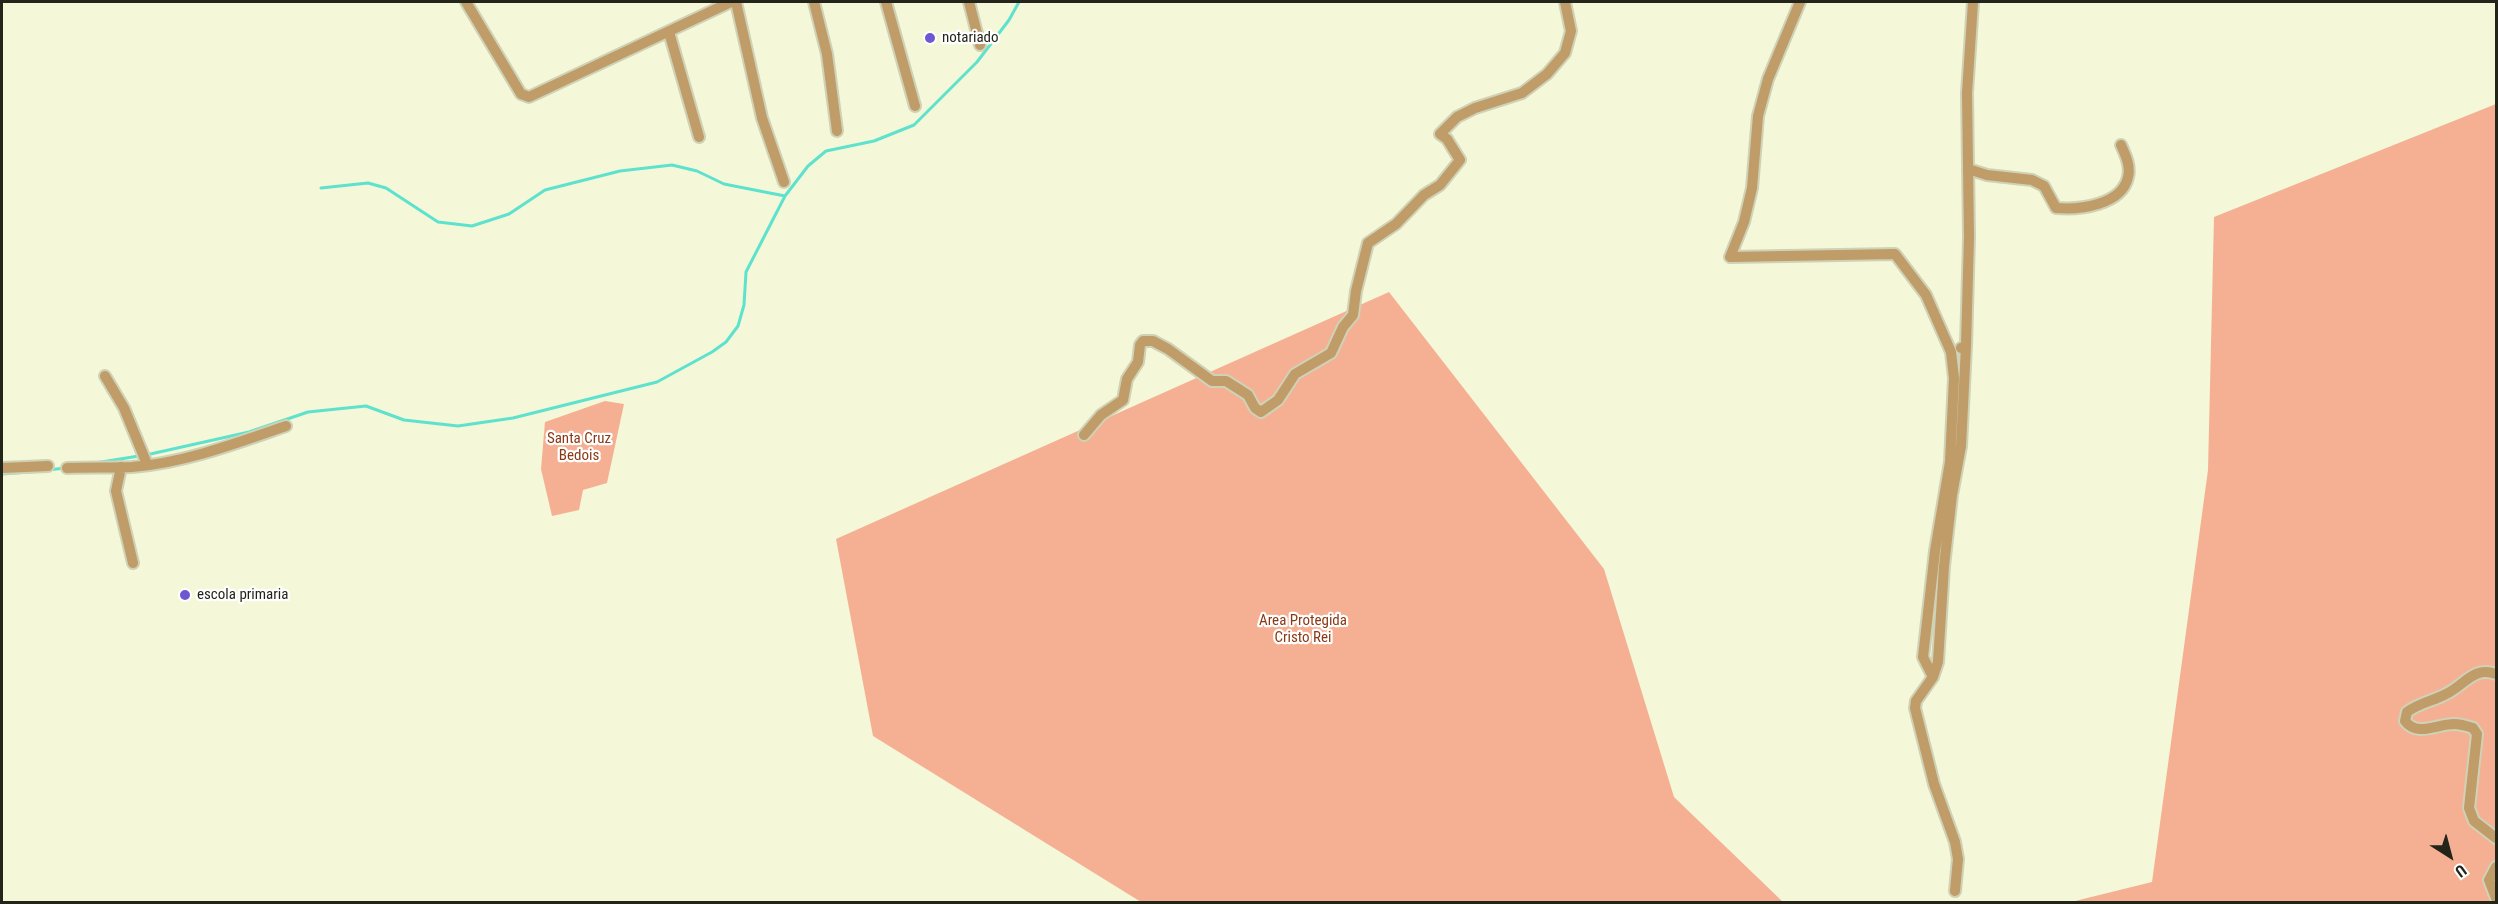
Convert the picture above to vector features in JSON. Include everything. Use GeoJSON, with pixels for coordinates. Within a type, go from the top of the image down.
{"type":"FeatureCollection","features":[{"type":"Feature","properties":{"kind":"street"},"geometry":{"type":"LineString","coordinates":[[466,2],[524,97],[534,96],[731,2]]}},
{"type":"Feature","properties":{"kind":"street"},"geometry":{"type":"LineString","coordinates":[[736,2],[762,118],[784,182]]}},
{"type":"Feature","properties":{"kind":"street"},"geometry":{"type":"LineString","coordinates":[[814,2],[827,54],[837,131]]}},
{"type":"Feature","properties":{"kind":"street"},"geometry":{"type":"LineString","coordinates":[[886,2],[915,106]]}},
{"type":"Feature","properties":{"kind":"street"},"geometry":{"type":"LineString","coordinates":[[969,2],[980,45]]}},
{"type":"Feature","properties":{"kind":"street"},"geometry":{"type":"LineString","coordinates":[[1084,435],[1101,415],[1124,400],[1127,380],[1138,362],[1140,345],[1143,340],[1153,341],[1168,349],[1212,381],[1226,381],[1248,395],[1255,408],[1261,412],[1278,400],[1295,374],[1331,353],[1343,327],[1353,315],[1356,291],[1368,243],[1396,224],[1424,195],[1440,185],[1460,160],[1447,139],[1440,134],[1457,117],[1475,108],[1522,93],[1547,74],[1565,53],[1571,31],[1565,2]]}},
{"type":"Feature","properties":{"kind":"street"},"geometry":{"type":"LineString","coordinates":[[1800,2],[1768,79],[1758,116],[1752,188],[1730,257],[1895,254],[1926,295],[1952,352],[1954,378],[1950,462],[1935,551],[1923,657],[1933,677]]}},
{"type":"Feature","properties":{"kind":"street"},"geometry":{"type":"LineString","coordinates":[[1955,891],[1958,859],[1955,842],[1934,784],[1915,708],[1916,701],[1933,677],[1938,662],[1952,495],[1961,446],[1966,346],[1967,93],[1974,2]]}},
{"type":"Feature","properties":{"kind":"street"},"geometry":{"type":"LineString","coordinates":[[669,32],[699,137]]}},
{"type":"Feature","properties":{"kind":"street"},"geometry":{"type":"LineString","coordinates":[[1968,169],[1987,175],[2032,180],[2044,186],[2056,208],[2102,203],[2124,189],[2129,175],[2121,145]]}},
{"type":"Feature","properties":{"kind":"street"},"geometry":{"type":"LineString","coordinates":[[1952,352],[1966,346]]}},
{"type":"Feature","properties":{"kind":"street"},"geometry":{"type":"LineString","coordinates":[[105,376],[124,408],[147,464]]}},
{"type":"Feature","properties":{"kind":"street"},"geometry":{"type":"LineString","coordinates":[[67,468],[147,464],[241,442],[286,426]]}},
{"type":"Feature","properties":{"kind":"street"},"geometry":{"type":"LineString","coordinates":[[2,468],[48,466]]}},
{"type":"Feature","properties":{"kind":"street"},"geometry":{"type":"LineString","coordinates":[[121,467],[116,490],[133,563]]}},
{"type":"Feature","properties":{"kind":"street"},"geometry":{"type":"LineString","coordinates":[[2496,674],[2483,671],[2472,674],[2446,694],[2414,706],[2407,712],[2405,721],[2409,726],[2417,729],[2453,724],[2473,728],[2477,734],[2469,808],[2474,821],[2496,838]]}},
{"type":"Feature","properties":{"kind":"street"},"geometry":{"type":"LineString","coordinates":[[2496,867],[2489,880],[2496,898]]}},
{"type":"Feature","properties":{"kind":"green space"},"geometry":{"type":"Polygon","coordinates":[[[2496,104],[2496,902],[2071,902],[2152,882],[2208,470],[2214,217],[2496,104]]]}},
{"type":"Feature","properties":{"kind":"green space","name":"Area Protegida Cristo Rei"},"geometry":{"type":"Polygon","coordinates":[[[1389,292],[1604,569],[1674,797],[1783,902],[1141,902],[873,736],[836,539],[1389,292]]]}},
{"type":"Feature","properties":{"kind":"green space","name":"Santa Cruz Bedois"},"geometry":{"type":"Polygon","coordinates":[[[605,401],[624,404],[607,483],[583,490],[579,510],[552,516],[541,469],[545,422],[605,401]]]}},
{"type":"Feature","properties":{"kind":"waterway"},"geometry":{"type":"LineString","coordinates":[[146,455],[249,432],[308,412],[366,406],[404,420],[458,426],[513,418],[657,382],[712,352],[726,342],[738,326],[744,305],[746,272],[785,196],[808,166],[826,151],[874,141],[914,125],[977,62],[1009,20],[1019,2]]}},
{"type":"Feature","properties":{"kind":"waterway"},"geometry":{"type":"LineString","coordinates":[[321,188],[368,183],[386,188],[438,222],[472,226],[509,214],[545,190],[620,171],[672,165],[697,171],[724,184],[785,196]]}},
{"type":"Feature","properties":{"kind":"waterway"},"geometry":{"type":"LineString","coordinates":[[95,463],[139,456]]}},
{"type":"Feature","properties":{"kind":"waterway"},"geometry":{"type":"LineString","coordinates":[[48,470],[65,468]]}},
{"type":"Feature","properties":{"kind":"waterway"},"geometry":{"type":"LineString","coordinates":[[2,474],[42,471]]}},
{"type":"Feature","properties":{"kind":"place","name":"notariado"},"geometry":{"type":"Point","coordinates":[930,38]}},
{"type":"Feature","properties":{"kind":"place","name":"escola primaria"},"geometry":{"type":"Point","coordinates":[185,595]}}]}
